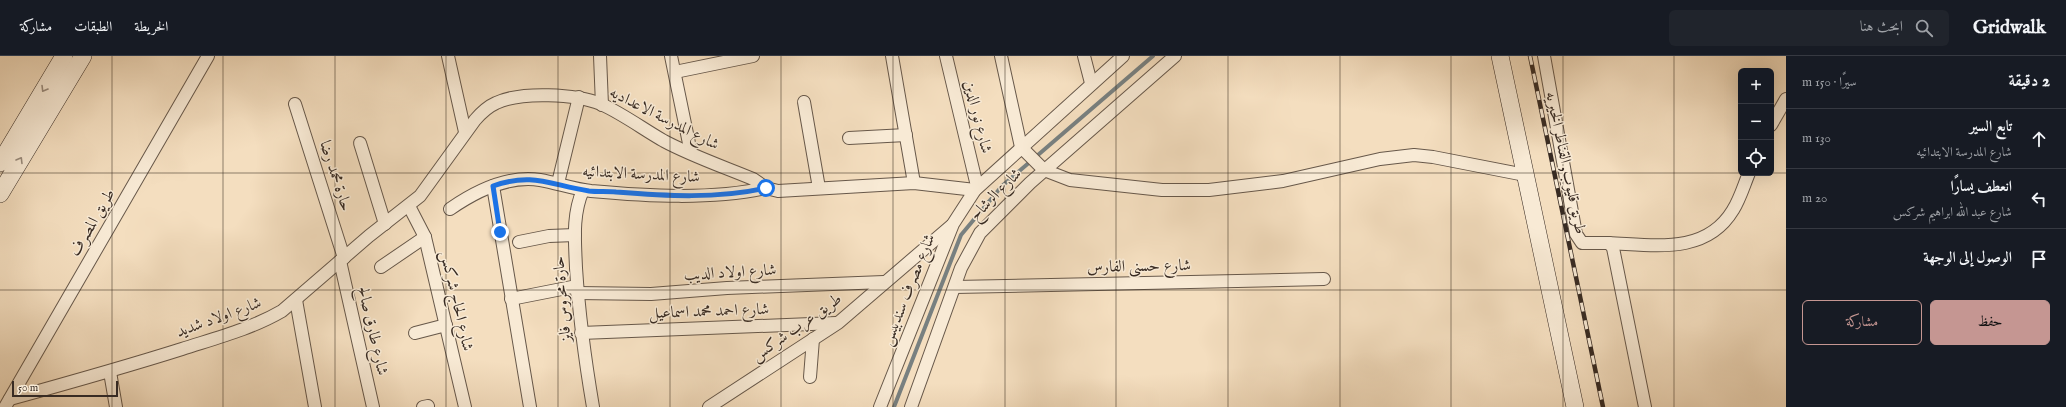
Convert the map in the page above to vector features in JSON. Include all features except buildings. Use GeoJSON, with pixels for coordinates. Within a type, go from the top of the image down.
{"type":"FeatureCollection","features":[{"type":"Feature","properties":{"kind":"main road"},"geometry":{"type":"LineString","coordinates":[[0,163],[64,56]]}},
{"type":"Feature","properties":{"kind":"main road"},"geometry":{"type":"LineString","coordinates":[[0,194],[83,56]]}},
{"type":"Feature","properties":{"kind":"main road"},"geometry":{"type":"LineString","coordinates":[[1500,56],[1575,407]]}},
{"type":"Feature","properties":{"kind":"street","name":"طريق المصرف"},"geometry":{"type":"LineString","coordinates":[[8,403],[208,56]]}},
{"type":"Feature","properties":{"kind":"street"},"geometry":{"type":"LineString","coordinates":[[448,56],[465,132]]}},
{"type":"Feature","properties":{"kind":"street"},"geometry":{"type":"LineString","coordinates":[[600,56],[602,105]]}},
{"type":"Feature","properties":{"kind":"street"},"geometry":{"type":"LineString","coordinates":[[672,56],[691,153]]}},
{"type":"Feature","properties":{"kind":"street"},"geometry":{"type":"LineString","coordinates":[[675,72],[753,56]]}},
{"type":"Feature","properties":{"kind":"street"},"geometry":{"type":"LineString","coordinates":[[892,56],[914,183]]}},
{"type":"Feature","properties":{"kind":"street","name":"شارع نور الدين"},"geometry":{"type":"LineString","coordinates":[[946,56],[976,188]]}},
{"type":"Feature","properties":{"kind":"street"},"geometry":{"type":"LineString","coordinates":[[1001,56],[1021,147],[1044,170],[1070,180],[1162,190],[1209,190],[1257,185],[1340,169],[1380,159],[1414,155],[1432,157],[1525,175]]}},
{"type":"Feature","properties":{"kind":"street"},"geometry":{"type":"LineString","coordinates":[[1084,56],[1091,84]]}},
{"type":"Feature","properties":{"kind":"street"},"geometry":{"type":"LineString","coordinates":[[976,188],[1123,56]]}},
{"type":"Feature","properties":{"kind":"street","name":"شارع الرشاح"},"geometry":{"type":"LineString","coordinates":[[911,407],[964,262],[980,233],[1044,170],[1175,56]]}},
{"type":"Feature","properties":{"kind":"street","name":"طريق قليوب, القناطر الخيريه"},"geometry":{"type":"LineString","coordinates":[[1544,56],[1576,234],[1582,243],[1609,243],[1613,248],[1645,407]]}},
{"type":"Feature","properties":{"kind":"street","name":"شارع المدرسة الاعداديه"},"geometry":{"type":"LineString","coordinates":[[465,132],[485,109],[497,102],[530,96],[579,98],[602,105],[664,141],[753,179],[766,188],[778,191],[914,183],[976,188]]}},
{"type":"Feature","properties":{"kind":"street"},"geometry":{"type":"LineString","coordinates":[[558,183],[579,98]]}},
{"type":"Feature","properties":{"kind":"street"},"geometry":{"type":"LineString","coordinates":[[1774,120],[1786,99]]}},
{"type":"Feature","properties":{"kind":"street"},"geometry":{"type":"LineString","coordinates":[[804,102],[819,188]]}},
{"type":"Feature","properties":{"kind":"street","name":"حارة محمد رضا"},"geometry":{"type":"LineString","coordinates":[[295,104],[342,260]]}},
{"type":"Feature","properties":{"kind":"street","name":"شارع اولاد شديد"},"geometry":{"type":"LineString","coordinates":[[8,403],[250,327],[266,320],[296,300],[385,224],[409,206],[428,186],[465,132]]}},
{"type":"Feature","properties":{"kind":"street"},"geometry":{"type":"LineString","coordinates":[[849,138],[906,135]]}},
{"type":"Feature","properties":{"kind":"street"},"geometry":{"type":"LineString","coordinates":[[360,142],[385,224]]}},
{"type":"Feature","properties":{"kind":"street"},"geometry":{"type":"LineString","coordinates":[[1609,243],[1673,246],[1693,242],[1705,237],[1716,229],[1734,209],[1748,176]]}},
{"type":"Feature","properties":{"kind":"street","name":"شارع المدرسة الابتدائيه"},"geometry":{"type":"LineString","coordinates":[[450,209],[470,195],[493,186],[521,179],[558,183],[583,190],[682,196],[750,191],[766,188]]}},
{"type":"Feature","properties":{"kind":"street"},"geometry":{"type":"LineString","coordinates":[[493,186],[530,407]]}},
{"type":"Feature","properties":{"kind":"street","name":"شارع مصرف سندبيس"},"geometry":{"type":"LineString","coordinates":[[880,407],[953,224],[976,188]]}},
{"type":"Feature","properties":{"kind":"street","name":"حارة محروس فايز"},"geometry":{"type":"LineString","coordinates":[[583,190],[576,204],[574,235],[581,333],[593,407]]}},
{"type":"Feature","properties":{"kind":"street","name":"شارع الحاج شركس"},"geometry":{"type":"LineString","coordinates":[[409,206],[425,237],[465,407]]}},
{"type":"Feature","properties":{"kind":"street","name":"طريق عرب شركس"},"geometry":{"type":"LineString","coordinates":[[709,407],[838,323],[953,224]]}},
{"type":"Feature","properties":{"kind":"street"},"geometry":{"type":"LineString","coordinates":[[519,242],[549,236],[574,235]]}},
{"type":"Feature","properties":{"kind":"street"},"geometry":{"type":"LineString","coordinates":[[381,267],[425,237]]}},
{"type":"Feature","properties":{"kind":"street","name":"شارع طارق صالح"},"geometry":{"type":"LineString","coordinates":[[342,260],[373,407]]}},
{"type":"Feature","properties":{"kind":"street","name":"شارع حسنى الفارس"},"geometry":{"type":"LineString","coordinates":[[955,287],[1324,279]]}},
{"type":"Feature","properties":{"kind":"street","name":"شارع اولاد الديب"},"geometry":{"type":"LineString","coordinates":[[511,299],[577,289],[651,294],[727,288],[884,282]]}},
{"type":"Feature","properties":{"kind":"street"},"geometry":{"type":"LineString","coordinates":[[296,300],[315,407]]}},
{"type":"Feature","properties":{"kind":"street","name":"شارع احمد محمد اسماعيل"},"geometry":{"type":"LineString","coordinates":[[581,333],[838,323]]}},
{"type":"Feature","properties":{"kind":"street"},"geometry":{"type":"LineString","coordinates":[[415,333],[446,325]]}},
{"type":"Feature","properties":{"kind":"street"},"geometry":{"type":"LineString","coordinates":[[810,377],[813,339]]}},
{"type":"Feature","properties":{"kind":"street"},"geometry":{"type":"LineString","coordinates":[[110,372],[116,407]]}},
{"type":"Feature","properties":{"kind":"street"},"geometry":{"type":"LineString","coordinates":[[1570,407],[1575,407]]}},
{"type":"Feature","properties":{"kind":"waterway"},"geometry":{"type":"LineString","coordinates":[[894,407],[961,235],[1002,186],[1153,56]]}},
{"type":"Feature","properties":{"kind":"railway"},"geometry":{"type":"LineString","coordinates":[[1530,56],[1603,407]]}},
{"type":"Feature","properties":{"kind":"route"},"geometry":{"type":"LineString","coordinates":[[500,232],[493,186],[521,179],[558,183],[590,191],[682,196],[734,193],[766,188]]}}]}
